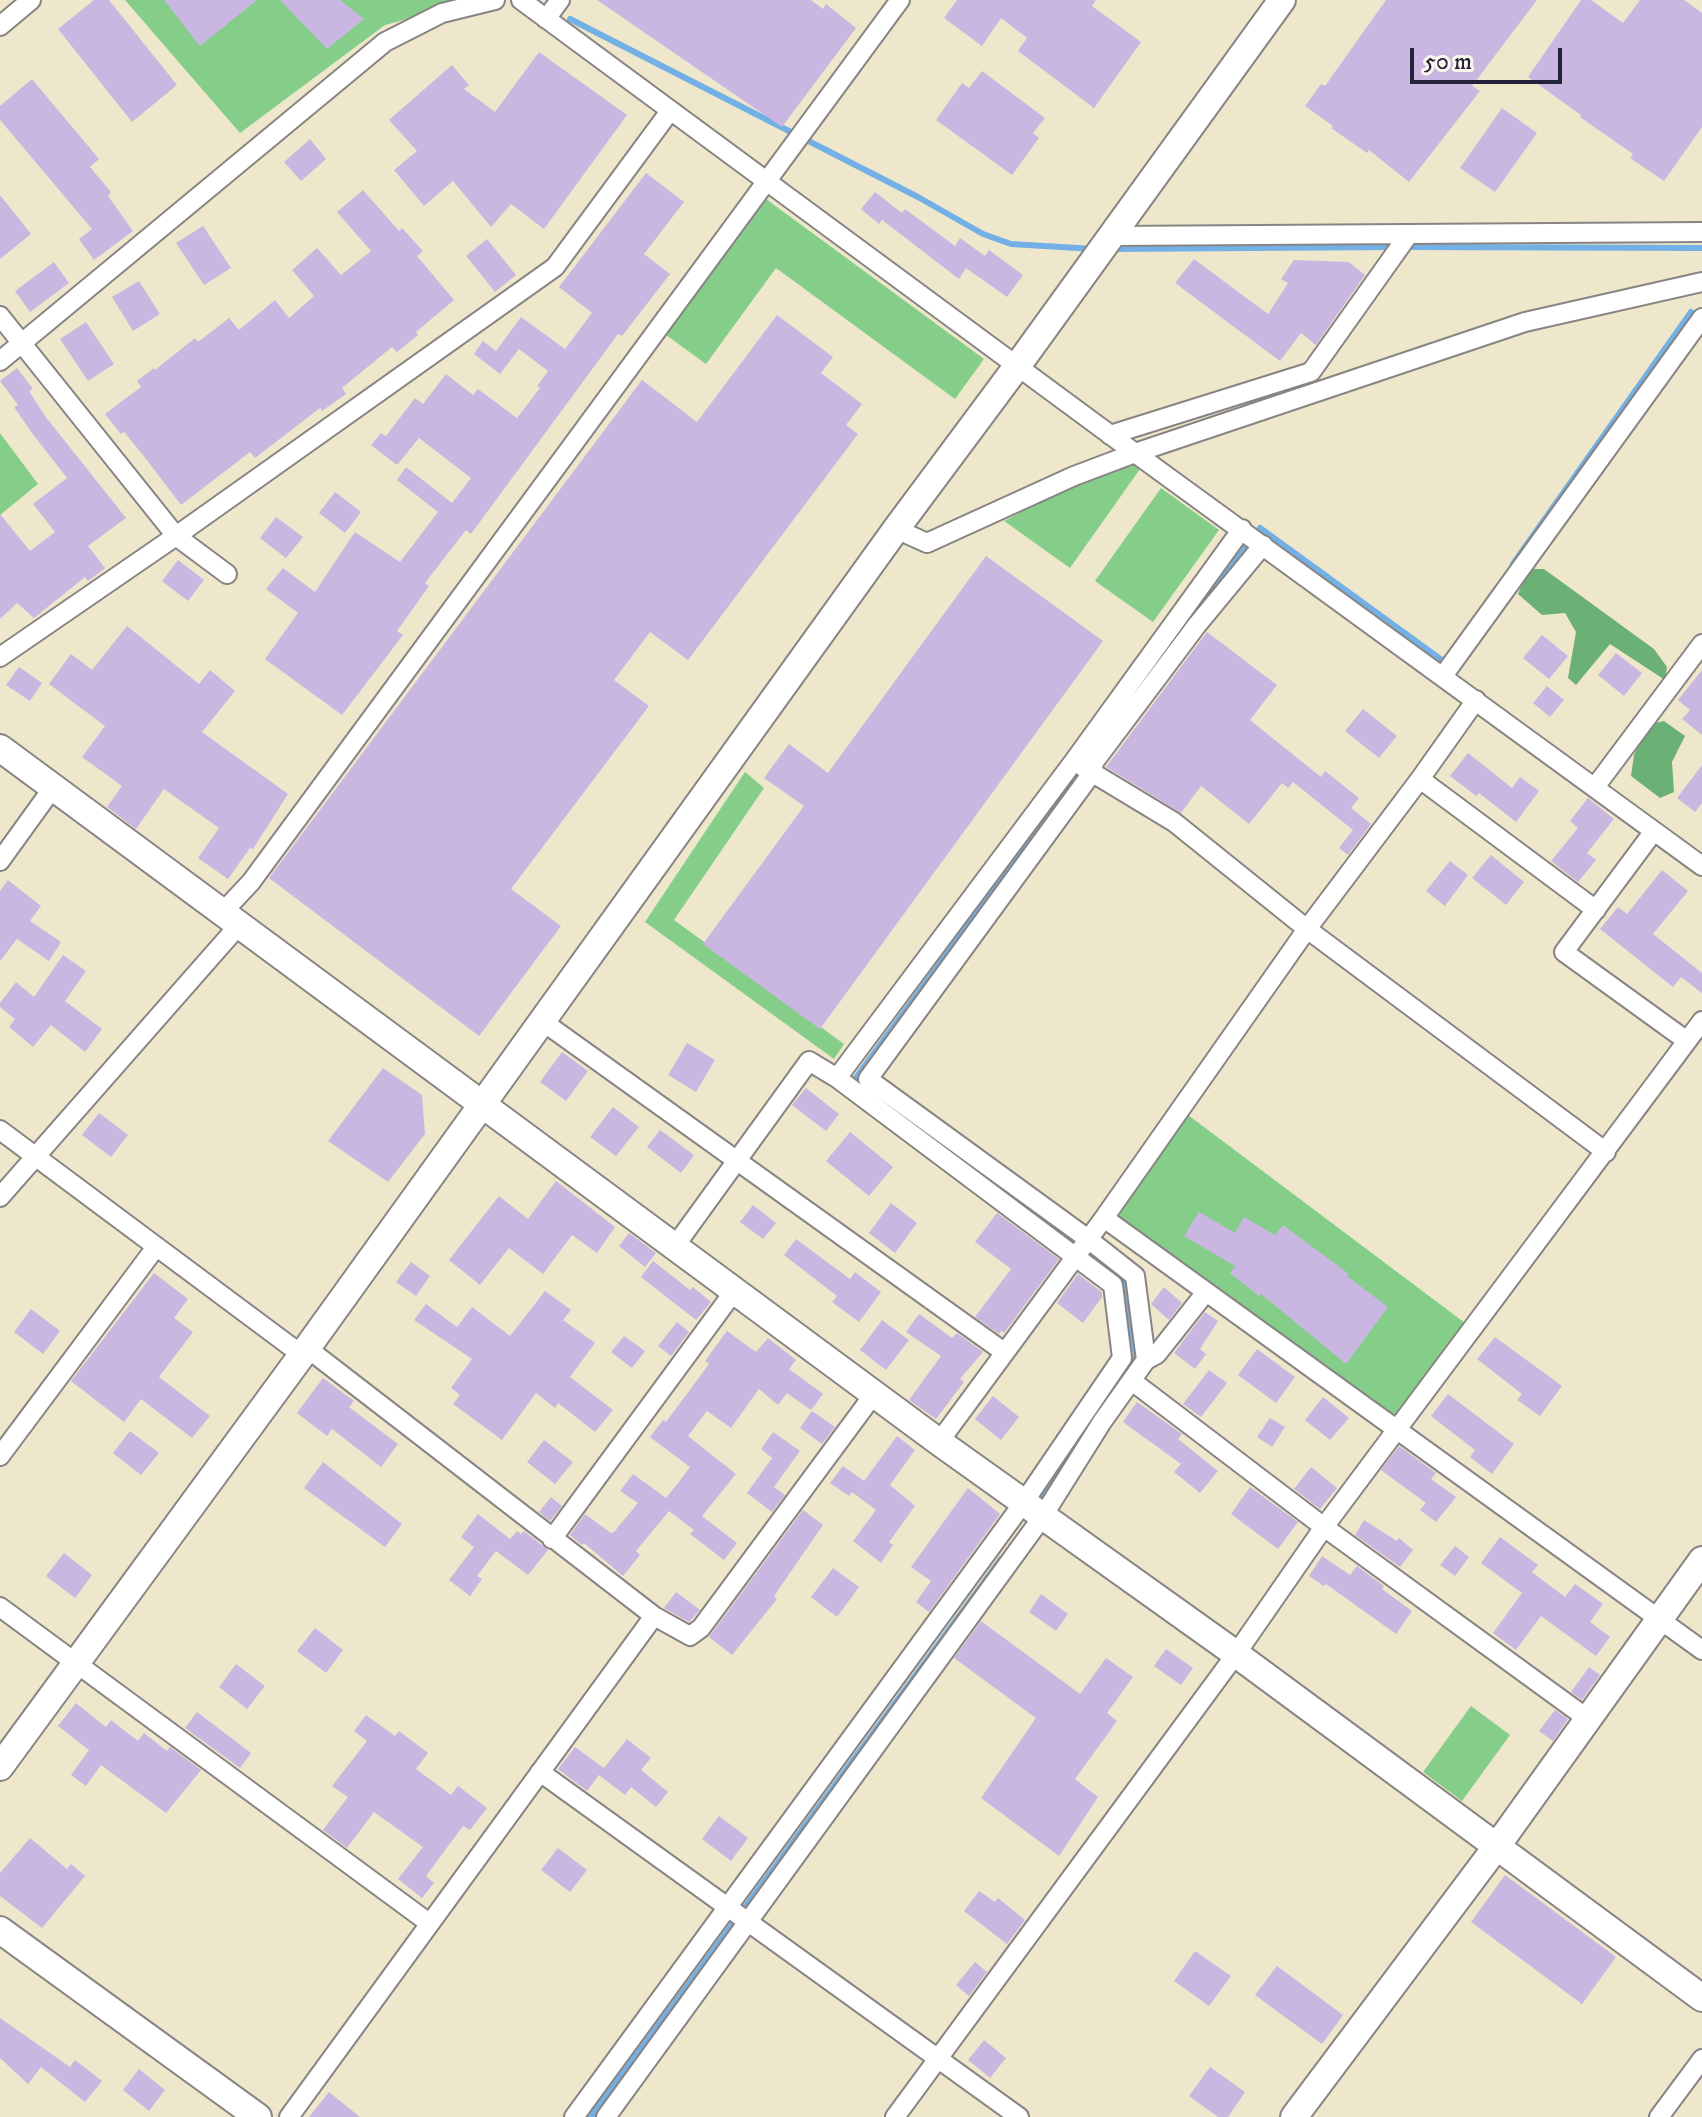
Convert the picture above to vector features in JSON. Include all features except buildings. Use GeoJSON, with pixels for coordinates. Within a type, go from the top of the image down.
{"type":"FeatureCollection","features":[{"type":"Feature","properties":{"kind":"street"},"geometry":{"type":"LineString","coordinates":[[0,26],[31,0]]}},
{"type":"Feature","properties":{"kind":"street"},"geometry":{"type":"LineString","coordinates":[[0,361],[385,42],[442,13],[495,0]]}},
{"type":"Feature","properties":{"kind":"street"},"geometry":{"type":"LineString","coordinates":[[521,0],[1110,435],[1702,866]]}},
{"type":"Feature","properties":{"kind":"street"},"geometry":{"type":"LineString","coordinates":[[546,19],[560,0]]}},
{"type":"Feature","properties":{"kind":"street"},"geometry":{"type":"LineString","coordinates":[[0,1197],[230,919],[251,882],[900,0]]}},
{"type":"Feature","properties":{"kind":"street"},"geometry":{"type":"LineString","coordinates":[[0,1767],[305,1352],[896,529],[1282,0]]}},
{"type":"Feature","properties":{"kind":"street"},"geometry":{"type":"LineString","coordinates":[[0,657],[555,267],[670,111]]}},
{"type":"Feature","properties":{"kind":"street"},"geometry":{"type":"LineString","coordinates":[[1111,236],[1702,232]]}},
{"type":"Feature","properties":{"kind":"street"},"geometry":{"type":"LineString","coordinates":[[1110,435],[1311,372],[1409,234]]}},
{"type":"Feature","properties":{"kind":"street"},"geometry":{"type":"LineString","coordinates":[[896,529],[927,543],[1074,476],[1135,453],[1525,322],[1702,282]]}},
{"type":"Feature","properties":{"kind":"street"},"geometry":{"type":"LineString","coordinates":[[0,316],[176,536],[227,574]]}},
{"type":"Feature","properties":{"kind":"street"},"geometry":{"type":"LineString","coordinates":[[1443,676],[1699,327]]}},
{"type":"Feature","properties":{"kind":"street"},"geometry":{"type":"LineString","coordinates":[[837,1078],[1074,761],[1242,529]]}},
{"type":"Feature","properties":{"kind":"street"},"geometry":{"type":"LineString","coordinates":[[1146,1360],[1135,1276],[868,1079],[1092,773],[1094,762],[1197,625],[1263,545]]}},
{"type":"Feature","properties":{"kind":"street"},"geometry":{"type":"LineString","coordinates":[[1595,787],[1702,644]]}},
{"type":"Feature","properties":{"kind":"street"},"geometry":{"type":"LineString","coordinates":[[939,1442],[1104,1218],[1307,929],[1476,700]]}},
{"type":"Feature","properties":{"kind":"street"},"geometry":{"type":"LineString","coordinates":[[0,748],[939,1442],[1236,1654],[1702,1998]]}},
{"type":"Feature","properties":{"kind":"street"},"geometry":{"type":"LineString","coordinates":[[1074,761],[1174,822],[1307,929],[1606,1152]]}},
{"type":"Feature","properties":{"kind":"street"},"geometry":{"type":"LineString","coordinates":[[1420,779],[1596,910]]}},
{"type":"Feature","properties":{"kind":"street"},"geometry":{"type":"LineString","coordinates":[[0,861],[52,789]]}},
{"type":"Feature","properties":{"kind":"street"},"geometry":{"type":"LineString","coordinates":[[1654,831],[1564,952],[1687,1041]]}},
{"type":"Feature","properties":{"kind":"street"},"geometry":{"type":"LineString","coordinates":[[542,1021],[1004,1352]]}},
{"type":"Feature","properties":{"kind":"street"},"geometry":{"type":"LineString","coordinates":[[895,2117],[1236,1654],[1324,1527],[1702,1021]]}},
{"type":"Feature","properties":{"kind":"street"},"geometry":{"type":"LineString","coordinates":[[606,2117],[748,1920],[1034,1509],[1122,1358],[1113,1285],[837,1078],[809,1061],[675,1246]]}},
{"type":"Feature","properties":{"kind":"street"},"geometry":{"type":"LineString","coordinates":[[0,1130],[156,1247],[305,1352],[654,1616],[690,1636],[701,1628],[874,1394]]}},
{"type":"Feature","properties":{"kind":"street"},"geometry":{"type":"LineString","coordinates":[[1104,1218],[1396,1432],[1702,1650]]}},
{"type":"Feature","properties":{"kind":"street"},"geometry":{"type":"LineString","coordinates":[[0,1456],[156,1247]]}},
{"type":"Feature","properties":{"kind":"street"},"geometry":{"type":"LineString","coordinates":[[552,1539],[735,1290]]}},
{"type":"Feature","properties":{"kind":"street"},"geometry":{"type":"LineString","coordinates":[[574,2117],[729,1907],[1102,1422],[1146,1360],[1157,1354],[1206,1292]]}},
{"type":"Feature","properties":{"kind":"street"},"geometry":{"type":"LineString","coordinates":[[1132,1381],[1324,1527],[1588,1719]]}},
{"type":"Feature","properties":{"kind":"street"},"geometry":{"type":"LineString","coordinates":[[1294,2117],[1497,1846],[1702,1560]]}},
{"type":"Feature","properties":{"kind":"street"},"geometry":{"type":"LineString","coordinates":[[0,1607],[429,1923]]}},
{"type":"Feature","properties":{"kind":"street"},"geometry":{"type":"LineString","coordinates":[[289,2117],[654,1616]]}},
{"type":"Feature","properties":{"kind":"street"},"geometry":{"type":"LineString","coordinates":[[540,1772],[1019,2117]]}},
{"type":"Feature","properties":{"kind":"street"},"geometry":{"type":"LineString","coordinates":[[0,1930],[258,2117]]}},
{"type":"Feature","properties":{"kind":"street"},"geometry":{"type":"LineString","coordinates":[[1659,2117],[1702,2059]]}},
{"type":"Feature","properties":{"kind":"green space"},"geometry":{"type":"Polygon","coordinates":[[[125,0],[477,0],[385,25],[240,133],[125,0]]]}},
{"type":"Feature","properties":{"kind":"green space"},"geometry":{"type":"Polygon","coordinates":[[[766,199],[984,359],[955,399],[776,268],[706,364],[666,335],[766,199]]]}},
{"type":"Feature","properties":{"kind":"green space"},"geometry":{"type":"Polygon","coordinates":[[[0,433],[38,484],[0,515],[0,433]]]}},
{"type":"Feature","properties":{"kind":"green space"},"geometry":{"type":"Polygon","coordinates":[[[1125,458],[1140,469],[1070,568],[1004,521],[1125,458]]]}},
{"type":"Feature","properties":{"kind":"green space"},"geometry":{"type":"Polygon","coordinates":[[[1161,488],[1219,530],[1153,622],[1095,581],[1161,488]]]}},
{"type":"Feature","properties":{"kind":"green space"},"geometry":{"type":"Polygon","coordinates":[[[1528,569],[1544,569],[1654,649],[1667,667],[1665,680],[1610,644],[1576,685],[1568,678],[1576,632],[1565,613],[1542,615],[1518,594],[1528,569]]]}},
{"type":"Feature","properties":{"kind":"green space"},"geometry":{"type":"Polygon","coordinates":[[[1664,721],[1685,736],[1672,762],[1674,792],[1660,798],[1631,776],[1634,755],[1643,734],[1655,723],[1664,721]]]}},
{"type":"Feature","properties":{"kind":"green space"},"geometry":{"type":"Polygon","coordinates":[[[745,772],[764,788],[674,920],[844,1044],[834,1059],[645,922],[745,772]]]}},
{"type":"Feature","properties":{"kind":"green space"},"geometry":{"type":"Polygon","coordinates":[[[1180,1109],[1473,1329],[1401,1425],[1105,1218],[1180,1109]]]}},
{"type":"Feature","properties":{"kind":"green space"},"geometry":{"type":"Polygon","coordinates":[[[1471,1706],[1510,1735],[1462,1801],[1423,1772],[1471,1706]]]}},
{"type":"Feature","properties":{"kind":"waterway"},"geometry":{"type":"LineString","coordinates":[[570,19],[918,197],[983,234],[1011,244],[1094,249]]}},
{"type":"Feature","properties":{"kind":"waterway"},"geometry":{"type":"LineString","coordinates":[[1110,249],[1394,247]]}},
{"type":"Feature","properties":{"kind":"waterway"},"geometry":{"type":"LineString","coordinates":[[1406,247],[1702,248]]}},
{"type":"Feature","properties":{"kind":"waterway"},"geometry":{"type":"LineString","coordinates":[[1513,564],[1691,312]]}},
{"type":"Feature","properties":{"kind":"waterway"},"geometry":{"type":"LineString","coordinates":[[1211,594],[1260,528],[1443,661],[1446,658]]}},
{"type":"Feature","properties":{"kind":"waterway"},"geometry":{"type":"LineString","coordinates":[[864,1085],[855,1079],[1082,770]]}},
{"type":"Feature","properties":{"kind":"waterway"},"geometry":{"type":"LineString","coordinates":[[985,1175],[1125,1279],[1136,1357],[1039,1504]]}},
{"type":"Feature","properties":{"kind":"waterway"},"geometry":{"type":"LineString","coordinates":[[591,2117],[1001,1559]]}}]}
